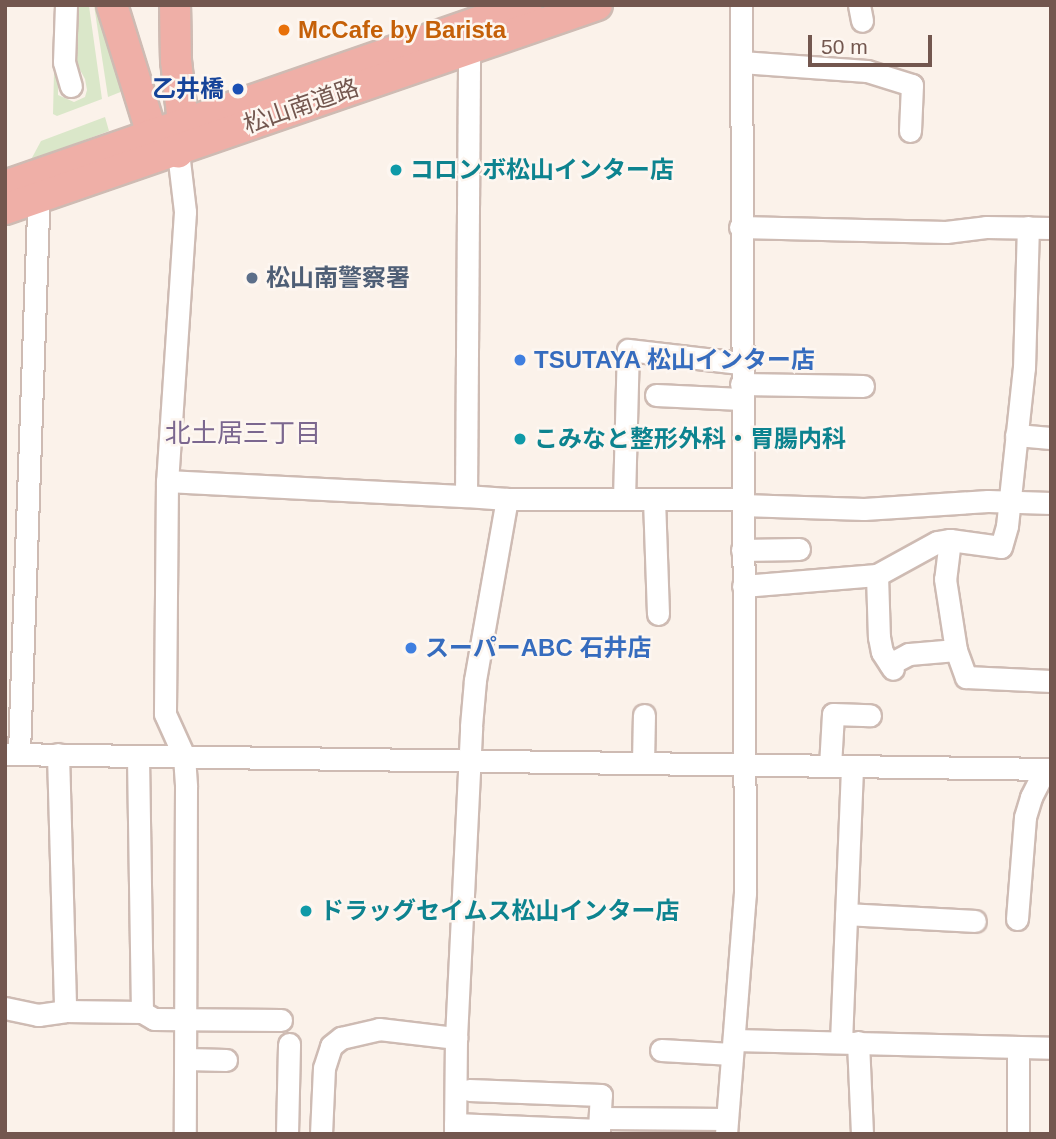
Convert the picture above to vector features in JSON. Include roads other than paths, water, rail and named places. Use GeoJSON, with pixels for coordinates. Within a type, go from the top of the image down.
{"type":"FeatureCollection","features":[{"type":"Feature","properties":{"kind":"highway"},"geometry":{"type":"LineString","coordinates":[[112,5],[152,134]]}},
{"type":"Feature","properties":{"kind":"highway"},"geometry":{"type":"LineString","coordinates":[[175,5],[180,137]]}},
{"type":"Feature","properties":{"kind":"highway","name":"松山南道路"},"geometry":{"type":"LineString","coordinates":[[469,37],[527,5]]}},
{"type":"Feature","properties":{"kind":"highway","name":"松山南道路"},"geometry":{"type":"LineString","coordinates":[[5,186],[39,186],[469,37],[597,5]]}},
{"type":"Feature","properties":{"kind":"highway","name":"松山南道路"},"geometry":{"type":"LineString","coordinates":[[5,209],[39,186],[152,134],[180,137]]}},
{"type":"Feature","properties":{"kind":"street"},"geometry":{"type":"LineString","coordinates":[[66,5],[64,62],[71,86]]}},
{"type":"Feature","properties":{"kind":"street"},"geometry":{"type":"LineString","coordinates":[[600,1118],[726,1126],[745,894],[746,764],[741,502],[741,5]]}},
{"type":"Feature","properties":{"kind":"street"},"geometry":{"type":"LineString","coordinates":[[466,496],[469,37]]}},
{"type":"Feature","properties":{"kind":"street"},"geometry":{"type":"LineString","coordinates":[[741,62],[867,71],[912,85],[910,131]]}},
{"type":"Feature","properties":{"kind":"street"},"geometry":{"type":"LineString","coordinates":[[180,137],[185,212],[167,481],[165,714],[184,756],[186,1134]]}},
{"type":"Feature","properties":{"kind":"street"},"geometry":{"type":"LineString","coordinates":[[39,186],[12,753],[1048,769]]}},
{"type":"Feature","properties":{"kind":"street"},"geometry":{"type":"LineString","coordinates":[[740,227],[946,232],[986,227],[1051,228]]}},
{"type":"Feature","properties":{"kind":"street"},"geometry":{"type":"LineString","coordinates":[[743,586],[877,575],[925,546],[950,540],[1001,547],[1007,526],[1024,368],[1028,227]]}},
{"type":"Feature","properties":{"kind":"street"},"geometry":{"type":"LineString","coordinates":[[624,499],[628,351],[741,382]]}},
{"type":"Feature","properties":{"kind":"street"},"geometry":{"type":"LineString","coordinates":[[656,395],[741,382],[863,386]]}},
{"type":"Feature","properties":{"kind":"street"},"geometry":{"type":"LineString","coordinates":[[1017,435],[1051,438]]}},
{"type":"Feature","properties":{"kind":"street"},"geometry":{"type":"LineString","coordinates":[[167,481],[507,499],[654,499],[864,509],[1008,501],[1050,502]]}},
{"type":"Feature","properties":{"kind":"street"},"geometry":{"type":"LineString","coordinates":[[469,1090],[601,1095],[599,1130],[455,1129],[456,1038],[468,758],[475,680],[507,499]]}},
{"type":"Feature","properties":{"kind":"street"},"geometry":{"type":"LineString","coordinates":[[654,499],[657,614]]}},
{"type":"Feature","properties":{"kind":"street"},"geometry":{"type":"LineString","coordinates":[[950,540],[946,579],[962,670],[972,680],[1051,681]]}},
{"type":"Feature","properties":{"kind":"street"},"geometry":{"type":"LineString","coordinates":[[743,550],[799,548]]}},
{"type":"Feature","properties":{"kind":"street"},"geometry":{"type":"LineString","coordinates":[[877,575],[879,637],[891,666],[909,654],[957,650]]}},
{"type":"Feature","properties":{"kind":"street"},"geometry":{"type":"LineString","coordinates":[[830,766],[833,714],[870,715]]}},
{"type":"Feature","properties":{"kind":"street"},"geometry":{"type":"LineString","coordinates":[[643,762],[644,715]]}},
{"type":"Feature","properties":{"kind":"street"},"geometry":{"type":"LineString","coordinates":[[58,754],[65,1011]]}},
{"type":"Feature","properties":{"kind":"street"},"geometry":{"type":"LineString","coordinates":[[138,756],[142,1012]]}},
{"type":"Feature","properties":{"kind":"street"},"geometry":{"type":"LineString","coordinates":[[852,766],[846,914],[858,1042],[862,1134]]}},
{"type":"Feature","properties":{"kind":"street"},"geometry":{"type":"LineString","coordinates":[[1017,919],[1025,817],[1031,797],[1048,769]]}},
{"type":"Feature","properties":{"kind":"street"},"geometry":{"type":"LineString","coordinates":[[846,914],[975,921]]}},
{"type":"Feature","properties":{"kind":"street"},"geometry":{"type":"LineString","coordinates":[[5,1008],[38,1015],[65,1011],[142,1012],[154,1019],[281,1020]]}},
{"type":"Feature","properties":{"kind":"street"},"geometry":{"type":"LineString","coordinates":[[321,1134],[324,1068],[331,1046],[341,1038],[379,1029],[456,1038]]}},
{"type":"Feature","properties":{"kind":"street"},"geometry":{"type":"LineString","coordinates":[[858,1042],[874,1134]]}},
{"type":"Feature","properties":{"kind":"street"},"geometry":{"type":"LineString","coordinates":[[661,1050],[858,1042],[1051,1048]]}},
{"type":"Feature","properties":{"kind":"street"},"geometry":{"type":"LineString","coordinates":[[287,1134],[289,1044]]}},
{"type":"Feature","properties":{"kind":"street"},"geometry":{"type":"LineString","coordinates":[[1018,1047],[1018,1134]]}},
{"type":"Feature","properties":{"kind":"street"},"geometry":{"type":"LineString","coordinates":[[186,1059],[226,1060]]}},
{"type":"Feature","properties":{"kind":"place","name":"McCafe by Barista"},"geometry":{"type":"Point","coordinates":[284,30]}},
{"type":"Feature","properties":{"kind":"place","name":"乙井橋"},"geometry":{"type":"Point","coordinates":[238,89]}},
{"type":"Feature","properties":{"kind":"place","name":"コロンボ松山インター店"},"geometry":{"type":"Point","coordinates":[396,170]}},
{"type":"Feature","properties":{"kind":"place","name":"松山南警察署"},"geometry":{"type":"Point","coordinates":[252,278]}},
{"type":"Feature","properties":{"kind":"place","name":"TSUTAYA 松山インター店"},"geometry":{"type":"Point","coordinates":[520,360]}},
{"type":"Feature","properties":{"kind":"place","name":"こみなと整形外科・胃腸内科"},"geometry":{"type":"Point","coordinates":[520,439]}},
{"type":"Feature","properties":{"kind":"place","name":"スーパーABC 石井店"},"geometry":{"type":"Point","coordinates":[411,648]}},
{"type":"Feature","properties":{"kind":"place","name":"ドラッグセイムス松山インター店"},"geometry":{"type":"Point","coordinates":[306,911]}},
{"type":"Feature","properties":{"kind":"district","name":"北土居三丁目"},"geometry":{"type":"Point","coordinates":[243,434]}}]}
